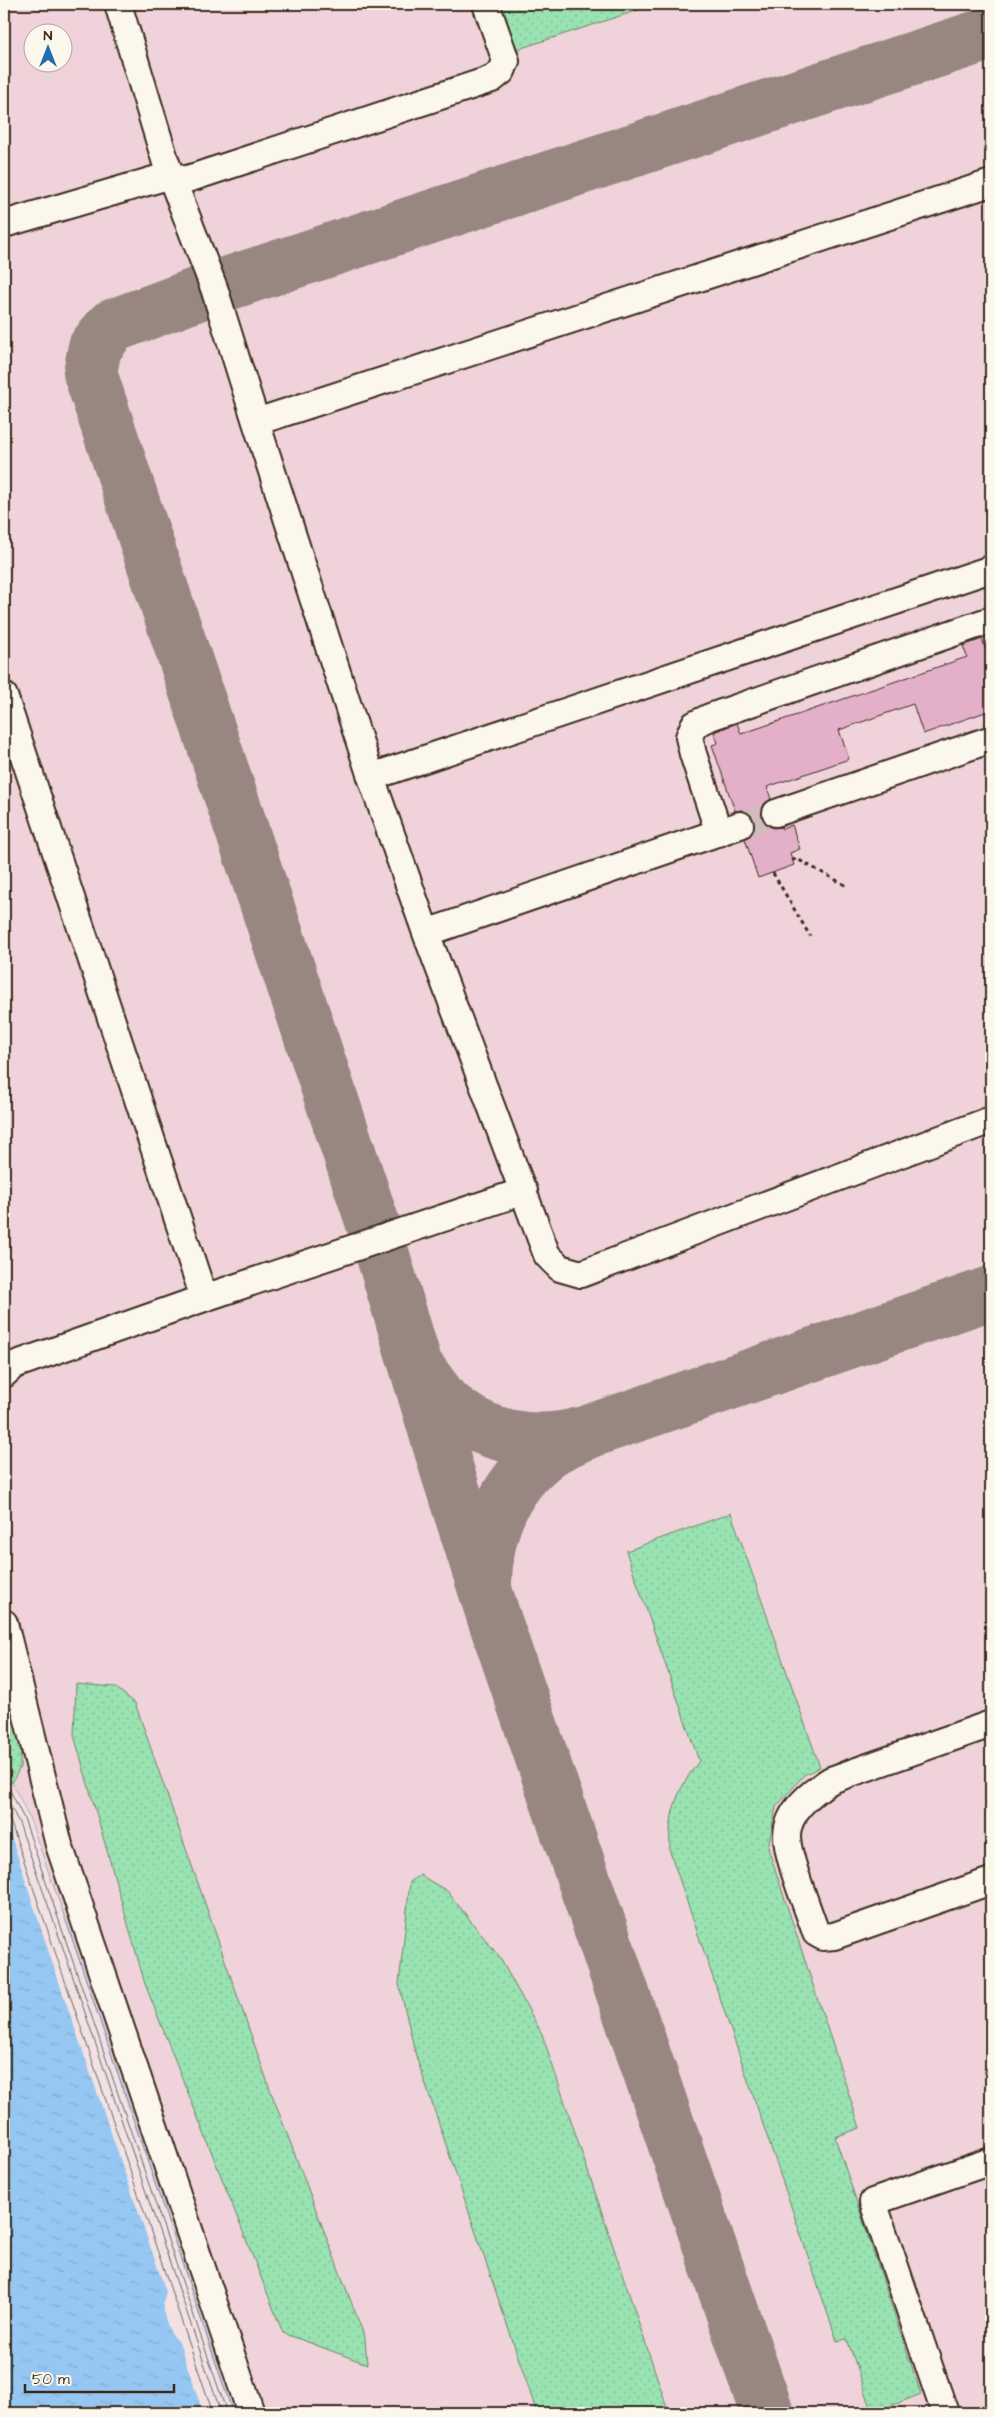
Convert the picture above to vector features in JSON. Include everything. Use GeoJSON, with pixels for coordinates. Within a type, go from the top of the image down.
{"type":"FeatureCollection","features":[{"type":"Feature","properties":{"kind":"lane"},"geometry":{"type":"LineString","coordinates":[[118,4],[171,175],[214,288],[371,777],[426,933],[547,1255],[560,1268],[581,1274],[991,1120]]}},
{"type":"Feature","properties":{"kind":"lane"},"geometry":{"type":"LineString","coordinates":[[4,224],[171,175],[183,180],[194,177],[492,79],[502,71],[506,61],[486,4]]}},
{"type":"Feature","properties":{"kind":"lane"},"geometry":{"type":"LineString","coordinates":[[256,422],[991,183]]}},
{"type":"Feature","properties":{"kind":"lane"},"geometry":{"type":"LineString","coordinates":[[371,777],[991,569]]}},
{"type":"Feature","properties":{"kind":"lane"},"geometry":{"type":"LineString","coordinates":[[426,933],[729,829],[693,754],[689,737],[694,725],[710,717],[991,620]]}},
{"type":"Feature","properties":{"kind":"lane"},"geometry":{"type":"LineString","coordinates":[[4,696],[204,1298]]}},
{"type":"Feature","properties":{"kind":"lane"},"geometry":{"type":"LineString","coordinates":[[776,813],[989,740]]}},
{"type":"Feature","properties":{"kind":"lane"},"geometry":{"type":"LineString","coordinates":[[4,1374],[14,1366],[204,1298],[524,1192]]}},
{"type":"Feature","properties":{"kind":"lane"},"geometry":{"type":"LineString","coordinates":[[4,1623],[59,1846],[251,2413]]}},
{"type":"Feature","properties":{"kind":"lane"},"geometry":{"type":"LineString","coordinates":[[991,1724],[831,1780],[812,1792],[794,1812],[787,1835],[790,1855],[816,1933],[823,1937],[834,1936],[991,1881]]}},
{"type":"Feature","properties":{"kind":"lane"},"geometry":{"type":"LineString","coordinates":[[945,2413],[873,2202],[991,2161]]}},
{"type":"Feature","properties":{"kind":"path"},"geometry":{"type":"LineString","coordinates":[[792,860],[797,859],[847,886]]}},
{"type":"Feature","properties":{"kind":"path"},"geometry":{"type":"LineString","coordinates":[[773,873],[810,936]]}},
{"type":"Feature","properties":{"kind":"shaded area"},"geometry":{"type":"Polygon","coordinates":[[[4,4],[991,4],[991,2413],[233,2413],[29,1818],[12,1783],[4,1785],[4,4]]]}},
{"type":"Feature","properties":{"kind":"green space"},"geometry":{"type":"Polygon","coordinates":[[[487,4],[657,4],[503,54],[487,4]]]}},
{"type":"Feature","properties":{"kind":"green space"},"geometry":{"type":"Polygon","coordinates":[[[731,1513],[820,1767],[804,1775],[776,1807],[768,1848],[860,2128],[835,2137],[921,2394],[873,2413],[847,2339],[837,2341],[670,1852],[670,1826],[675,1804],[684,1783],[699,1761],[626,1551],[731,1513]]]}},
{"type":"Feature","properties":{"kind":"green space"},"geometry":{"type":"Polygon","coordinates":[[[76,1684],[115,1687],[135,1703],[271,2092],[365,2338],[367,2364],[283,2333],[145,1984],[74,1735],[76,1684]]]}},
{"type":"Feature","properties":{"kind":"green space"},"geometry":{"type":"Polygon","coordinates":[[[4,1697],[14,1709],[21,1735],[20,1767],[12,1783],[4,1785],[4,1697]]]}},
{"type":"Feature","properties":{"kind":"green space"},"geometry":{"type":"Polygon","coordinates":[[[420,1875],[447,1891],[500,1958],[542,2034],[669,2413],[537,2413],[416,2056],[399,1984],[410,1882],[420,1875]]]}},
{"type":"Feature","properties":{"kind":"water"},"geometry":{"type":"Polygon","coordinates":[[[12,1783],[29,1818],[71,1935],[233,2413],[4,2413],[4,1785],[12,1783]]]}},
{"type":"Feature","properties":{"kind":"pier"},"geometry":{"type":"Polygon","coordinates":[[[12,1783],[29,1818],[60,1905],[232,2413],[203,2413],[179,2342],[171,2334],[165,2318],[163,2302],[166,2292],[51,1959],[4,1814],[4,1785],[12,1783]]]}},
{"type":"Feature","properties":{"kind":"building"},"geometry":{"type":"Polygon","coordinates":[[[982,639],[986,651],[991,649],[991,710],[923,734],[913,704],[839,730],[849,759],[767,787],[771,799],[765,803],[761,810],[762,818],[767,825],[773,828],[781,827],[782,829],[792,825],[800,849],[790,853],[794,865],[758,878],[745,839],[752,834],[755,827],[754,821],[749,813],[742,810],[735,811],[712,745],[718,743],[714,732],[737,723],[741,734],[967,657],[963,646],[982,639]]]}},
{"type":"Feature","properties":{"kind":"taxiway"},"geometry":{"type":"LineString","coordinates":[[767,2413],[494,1618],[447,1470],[378,1239],[90,373],[95,347],[112,326],[214,288],[991,33]]}},
{"type":"Feature","properties":{"kind":"taxiway"},"geometry":{"type":"LineString","coordinates":[[485,1583],[489,1544],[501,1508],[521,1477],[534,1463],[555,1447],[596,1429],[991,1293]]}},
{"type":"Feature","properties":{"kind":"taxiway"},"geometry":{"type":"LineString","coordinates":[[420,1371],[444,1402],[458,1414],[474,1424],[491,1431],[526,1439],[562,1438],[580,1434]]}},
{"type":"Feature","properties":{"kind":"tunnel"},"geometry":{"type":"LineString","coordinates":[[740,825],[776,813]]}}]}
